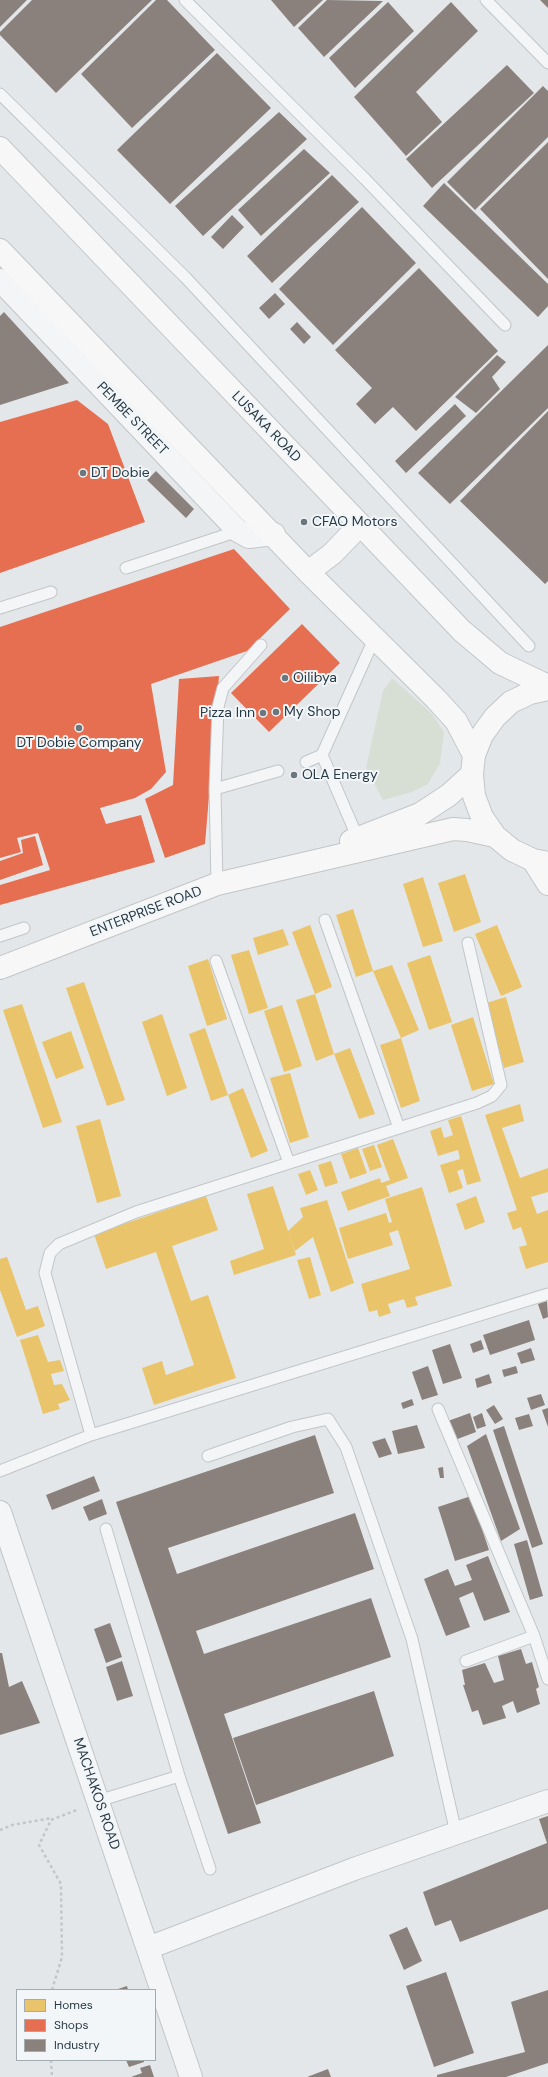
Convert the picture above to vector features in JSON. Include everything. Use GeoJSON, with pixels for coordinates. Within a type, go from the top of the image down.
{"type":"FeatureCollection","features":[{"type":"Feature","properties":{"kind":"main road","name":"LUSAKA ROAD"},"geometry":{"type":"LineString","coordinates":[[0,148],[462,631],[500,663],[548,688]]}},
{"type":"Feature","properties":{"kind":"main road"},"geometry":{"type":"LineString","coordinates":[[0,250],[274,534],[308,572],[375,637],[456,721],[473,764],[477,803],[482,817],[495,836],[512,850],[541,861],[548,884]]}},
{"type":"Feature","properties":{"kind":"main road"},"geometry":{"type":"LineString","coordinates":[[308,572],[336,551],[360,525]]}},
{"type":"Feature","properties":{"kind":"main road"},"geometry":{"type":"LineString","coordinates":[[473,764],[482,735],[494,717],[511,702],[530,693],[548,688]]}},
{"type":"Feature","properties":{"kind":"main road","name":"ENTERPRISE ROAD"},"geometry":{"type":"LineString","coordinates":[[0,968],[218,884],[295,866],[361,844],[420,814],[449,795],[473,764]]}},
{"type":"Feature","properties":{"kind":"main road","name":"ENTERPRISE ROAD"},"geometry":{"type":"LineString","coordinates":[[361,844],[453,829],[467,830],[495,836]]}},
{"type":"Feature","properties":{"kind":"street","name":"PEMBE STREET"},"geometry":{"type":"LineString","coordinates":[[0,280],[238,531]]}},
{"type":"Feature","properties":{"kind":"street"},"geometry":{"type":"LineString","coordinates":[[238,531],[249,537],[274,534]]}},
{"type":"Feature","properties":{"kind":"street","name":"MACHAKOS ROAD"},"geometry":{"type":"LineString","coordinates":[[0,1512],[191,2077]]}},
{"type":"Feature","properties":{"kind":"street"},"geometry":{"type":"LineString","coordinates":[[148,1948],[354,1869],[548,1801]]}},
{"type":"Feature","properties":{"kind":"lane"},"geometry":{"type":"LineString","coordinates":[[185,0],[364,179],[505,325]]}},
{"type":"Feature","properties":{"kind":"lane"},"geometry":{"type":"LineString","coordinates":[[486,0],[548,63]]}},
{"type":"Feature","properties":{"kind":"lane"},"geometry":{"type":"LineString","coordinates":[[0,94],[186,278],[529,646]]}},
{"type":"Feature","properties":{"kind":"lane"},"geometry":{"type":"LineString","coordinates":[[126,568],[238,531]]}},
{"type":"Feature","properties":{"kind":"lane"},"geometry":{"type":"LineString","coordinates":[[0,608],[51,592]]}},
{"type":"Feature","properties":{"kind":"lane"},"geometry":{"type":"LineString","coordinates":[[306,762],[322,755],[375,637]]}},
{"type":"Feature","properties":{"kind":"lane"},"geometry":{"type":"LineString","coordinates":[[218,884],[214,789],[218,707],[223,688],[261,645]]}},
{"type":"Feature","properties":{"kind":"lane"},"geometry":{"type":"LineString","coordinates":[[322,755],[361,844]]}},
{"type":"Feature","properties":{"kind":"lane"},"geometry":{"type":"LineString","coordinates":[[214,789],[278,771]]}},
{"type":"Feature","properties":{"kind":"lane"},"geometry":{"type":"LineString","coordinates":[[326,920],[399,1128]]}},
{"type":"Feature","properties":{"kind":"lane"},"geometry":{"type":"LineString","coordinates":[[0,936],[24,928]]}},
{"type":"Feature","properties":{"kind":"lane"},"geometry":{"type":"LineString","coordinates":[[91,1435],[45,1273],[50,1253],[59,1244],[136,1212],[477,1103],[492,1096],[501,1085],[468,943]]}},
{"type":"Feature","properties":{"kind":"lane"},"geometry":{"type":"LineString","coordinates":[[216,961],[290,1163]]}},
{"type":"Feature","properties":{"kind":"lane"},"geometry":{"type":"LineString","coordinates":[[0,1471],[91,1435],[548,1294]]}},
{"type":"Feature","properties":{"kind":"lane"},"geometry":{"type":"LineString","coordinates":[[438,1409],[534,1636],[548,1679]]}},
{"type":"Feature","properties":{"kind":"lane"},"geometry":{"type":"LineString","coordinates":[[208,1456],[292,1427],[328,1419],[346,1447],[412,1639],[456,1834]]}},
{"type":"Feature","properties":{"kind":"lane"},"geometry":{"type":"LineString","coordinates":[[106,1529],[179,1776],[210,1869]]}},
{"type":"Feature","properties":{"kind":"lane"},"geometry":{"type":"LineString","coordinates":[[466,1661],[534,1636]]}},
{"type":"Feature","properties":{"kind":"lane"},"geometry":{"type":"LineString","coordinates":[[98,1801],[179,1776]]}},
{"type":"Feature","properties":{"kind":"path"},"geometry":{"type":"LineString","coordinates":[[52,1989],[62,1957],[61,1884],[39,1846],[51,1820],[98,1801]]}},
{"type":"Feature","properties":{"kind":"path"},"geometry":{"type":"LineString","coordinates":[[0,1830],[12,1825],[56,1818]]}},
{"type":"Feature","properties":{"kind":"path"},"geometry":{"type":"LineString","coordinates":[[50,2061],[52,2077]]}},
{"type":"Feature","properties":{"kind":"shaded area"},"geometry":{"type":"Polygon","coordinates":[[[392,678],[432,714],[444,732],[440,763],[428,784],[412,792],[383,800],[366,768],[383,691],[392,678]]]}},
{"type":"Feature","properties":{"kind":"building: Homes"},"geometry":{"type":"Polygon","coordinates":[[[465,874],[481,922],[454,932],[438,883],[465,874]]]}},
{"type":"Feature","properties":{"kind":"building: Homes"},"geometry":{"type":"Polygon","coordinates":[[[423,877],[443,941],[423,947],[403,884],[423,877]]]}},
{"type":"Feature","properties":{"kind":"building: Homes"},"geometry":{"type":"Polygon","coordinates":[[[353,909],[373,971],[356,977],[336,915],[353,909]]]}},
{"type":"Feature","properties":{"kind":"building: Homes"},"geometry":{"type":"Polygon","coordinates":[[[310,925],[332,987],[315,994],[292,932],[310,925]]]}},
{"type":"Feature","properties":{"kind":"building: Homes"},"geometry":{"type":"Polygon","coordinates":[[[497,925],[522,987],[501,996],[475,934],[497,925]]]}},
{"type":"Feature","properties":{"kind":"building: Homes"},"geometry":{"type":"Polygon","coordinates":[[[283,929],[289,945],[258,955],[253,938],[283,929]]]}},
{"type":"Feature","properties":{"kind":"building: Homes"},"geometry":{"type":"Polygon","coordinates":[[[249,950],[268,1008],[249,1014],[231,955],[249,950]]]}},
{"type":"Feature","properties":{"kind":"building: Homes"},"geometry":{"type":"Polygon","coordinates":[[[430,955],[452,1022],[429,1030],[407,963],[430,955]]]}},
{"type":"Feature","properties":{"kind":"building: Homes"},"geometry":{"type":"Polygon","coordinates":[[[208,959],[227,1019],[207,1026],[188,966],[208,959]]]}},
{"type":"Feature","properties":{"kind":"building: Homes"},"geometry":{"type":"Polygon","coordinates":[[[392,965],[419,1030],[401,1038],[373,971],[392,965]]]}},
{"type":"Feature","properties":{"kind":"building: Homes"},"geometry":{"type":"Polygon","coordinates":[[[84,982],[125,1100],[107,1106],[66,988],[84,982]]]}},
{"type":"Feature","properties":{"kind":"building: Homes"},"geometry":{"type":"Polygon","coordinates":[[[315,994],[334,1054],[316,1061],[296,1000],[315,994]]]}},
{"type":"Feature","properties":{"kind":"building: Homes"},"geometry":{"type":"Polygon","coordinates":[[[506,997],[524,1062],[504,1068],[486,1003],[506,997]]]}},
{"type":"Feature","properties":{"kind":"building: Homes"},"geometry":{"type":"Polygon","coordinates":[[[22,1004],[62,1122],[43,1128],[3,1010],[22,1004]]]}},
{"type":"Feature","properties":{"kind":"building: Homes"},"geometry":{"type":"Polygon","coordinates":[[[282,1005],[302,1066],[284,1072],[264,1011],[282,1005]]]}},
{"type":"Feature","properties":{"kind":"building: Homes"},"geometry":{"type":"Polygon","coordinates":[[[162,1014],[187,1088],[167,1096],[142,1022],[162,1014]]]}},
{"type":"Feature","properties":{"kind":"building: Homes"},"geometry":{"type":"Polygon","coordinates":[[[473,1017],[494,1084],[472,1091],[451,1025],[473,1017]]]}},
{"type":"Feature","properties":{"kind":"building: Homes"},"geometry":{"type":"Polygon","coordinates":[[[205,1028],[228,1095],[211,1101],[189,1034],[205,1028]]]}},
{"type":"Feature","properties":{"kind":"building: Homes"},"geometry":{"type":"Polygon","coordinates":[[[71,1031],[84,1068],[56,1079],[42,1042],[71,1031]]]}},
{"type":"Feature","properties":{"kind":"building: Homes"},"geometry":{"type":"Polygon","coordinates":[[[401,1038],[420,1101],[401,1108],[380,1045],[401,1038]]]}},
{"type":"Feature","properties":{"kind":"building: Homes"},"geometry":{"type":"Polygon","coordinates":[[[350,1048],[375,1114],[359,1119],[334,1054],[350,1048]]]}},
{"type":"Feature","properties":{"kind":"building: Homes"},"geometry":{"type":"Polygon","coordinates":[[[290,1073],[309,1137],[290,1143],[270,1078],[290,1073]]]}},
{"type":"Feature","properties":{"kind":"building: Homes"},"geometry":{"type":"Polygon","coordinates":[[[243,1088],[268,1151],[251,1158],[228,1095],[243,1088]]]}},
{"type":"Feature","properties":{"kind":"building: Homes"},"geometry":{"type":"Polygon","coordinates":[[[520,1104],[524,1121],[502,1128],[520,1178],[548,1168],[548,1192],[531,1197],[537,1214],[548,1210],[548,1262],[526,1269],[519,1247],[527,1245],[521,1227],[513,1230],[507,1213],[517,1210],[485,1115],[520,1104]]]}},
{"type":"Feature","properties":{"kind":"building: Homes"},"geometry":{"type":"Polygon","coordinates":[[[461,1116],[481,1181],[467,1185],[463,1169],[457,1171],[463,1188],[449,1193],[440,1165],[460,1159],[458,1150],[438,1156],[430,1131],[441,1127],[444,1138],[453,1135],[448,1120],[461,1116]]]}},
{"type":"Feature","properties":{"kind":"building: Homes"},"geometry":{"type":"Polygon","coordinates":[[[100,1119],[121,1196],[97,1203],[76,1126],[100,1119]]]}},
{"type":"Feature","properties":{"kind":"building: Homes"},"geometry":{"type":"Polygon","coordinates":[[[393,1139],[408,1178],[386,1186],[390,1196],[348,1211],[341,1192],[380,1178],[381,1183],[390,1180],[377,1145],[393,1139]]]}},
{"type":"Feature","properties":{"kind":"building: Homes"},"geometry":{"type":"Polygon","coordinates":[[[374,1145],[382,1167],[370,1171],[362,1149],[374,1145]]]}},
{"type":"Feature","properties":{"kind":"building: Homes"},"geometry":{"type":"Polygon","coordinates":[[[358,1148],[367,1173],[350,1179],[341,1154],[358,1148]]]}},
{"type":"Feature","properties":{"kind":"building: Homes"},"geometry":{"type":"Polygon","coordinates":[[[331,1161],[338,1183],[325,1187],[318,1165],[331,1161]]]}},
{"type":"Feature","properties":{"kind":"building: Homes"},"geometry":{"type":"Polygon","coordinates":[[[310,1170],[318,1190],[306,1195],[298,1174],[310,1170]]]}},
{"type":"Feature","properties":{"kind":"building: Homes"},"geometry":{"type":"Polygon","coordinates":[[[273,1186],[296,1255],[234,1275],[230,1261],[264,1249],[247,1194],[273,1186]]]}},
{"type":"Feature","properties":{"kind":"building: Homes"},"geometry":{"type":"Polygon","coordinates":[[[422,1187],[452,1286],[415,1297],[418,1305],[407,1308],[404,1299],[388,1304],[391,1313],[379,1317],[377,1310],[369,1312],[361,1284],[410,1269],[398,1230],[389,1233],[393,1245],[348,1259],[339,1228],[386,1213],[389,1223],[392,1222],[385,1199],[422,1187]]]}},
{"type":"Feature","properties":{"kind":"building: Homes"},"geometry":{"type":"Polygon","coordinates":[[[206,1196],[218,1230],[172,1246],[191,1301],[208,1295],[236,1378],[154,1405],[142,1368],[162,1361],[166,1375],[194,1365],[156,1252],[106,1269],[94,1234],[206,1196]]]}},
{"type":"Feature","properties":{"kind":"building: Homes"},"geometry":{"type":"Polygon","coordinates":[[[476,1196],[485,1222],[465,1230],[456,1204],[476,1196]]]}},
{"type":"Feature","properties":{"kind":"building: Homes"},"geometry":{"type":"Polygon","coordinates":[[[327,1200],[354,1283],[331,1292],[313,1237],[295,1251],[288,1231],[303,1217],[300,1208],[327,1200]]]}},
{"type":"Feature","properties":{"kind":"building: Homes"},"geometry":{"type":"Polygon","coordinates":[[[7,1257],[26,1310],[38,1306],[45,1326],[17,1337],[0,1290],[0,1259],[7,1257]]]}},
{"type":"Feature","properties":{"kind":"building: Homes"},"geometry":{"type":"Polygon","coordinates":[[[310,1257],[321,1295],[309,1299],[297,1260],[310,1257]]]}},
{"type":"Feature","properties":{"kind":"building: Homes"},"geometry":{"type":"Polygon","coordinates":[[[38,1335],[48,1362],[60,1360],[64,1371],[51,1374],[54,1385],[62,1384],[70,1400],[58,1404],[60,1409],[43,1414],[20,1340],[38,1335]]]}},
{"type":"Feature","properties":{"kind":"building: Shops","name":"DT Dobie"},"geometry":{"type":"Polygon","coordinates":[[[77,400],[108,424],[145,522],[0,573],[0,422],[77,400]]]}},
{"type":"Feature","properties":{"kind":"building: Shops","name":"DT Dobie Company"},"geometry":{"type":"Polygon","coordinates":[[[234,549],[290,609],[247,651],[151,684],[166,772],[151,789],[135,798],[100,808],[106,824],[141,815],[155,862],[0,905],[0,885],[50,870],[38,833],[17,838],[21,852],[0,858],[0,627],[234,549]]]}},
{"type":"Feature","properties":{"kind":"building: Shops","name":"Oilibya"},"geometry":{"type":"Polygon","coordinates":[[[302,624],[340,663],[269,732],[231,693],[302,624]]]}},
{"type":"Feature","properties":{"kind":"building: Shops"},"geometry":{"type":"Polygon","coordinates":[[[219,676],[205,844],[165,858],[145,799],[173,785],[179,679],[219,676]]]}},
{"type":"Feature","properties":{"kind":"building: Shops"},"geometry":{"type":"Polygon","coordinates":[[[35,836],[43,865],[0,880],[0,861],[23,853],[21,840],[35,836]]]}},
{"type":"Feature","properties":{"kind":"building: Industry"},"geometry":{"type":"Polygon","coordinates":[[[0,0],[27,0],[0,27],[0,0]]]}},
{"type":"Feature","properties":{"kind":"building: Industry"},"geometry":{"type":"Polygon","coordinates":[[[32,0],[152,0],[56,93],[0,35],[0,32],[32,0]]]}},
{"type":"Feature","properties":{"kind":"building: Industry"},"geometry":{"type":"Polygon","coordinates":[[[156,0],[167,0],[215,50],[132,128],[81,74],[156,0]]]}},
{"type":"Feature","properties":{"kind":"building: Industry"},"geometry":{"type":"Polygon","coordinates":[[[271,0],[323,0],[294,27],[271,0]]]}},
{"type":"Feature","properties":{"kind":"building: Industry"},"geometry":{"type":"Polygon","coordinates":[[[327,0],[383,1],[324,57],[298,28],[327,0]]]}},
{"type":"Feature","properties":{"kind":"building: Industry"},"geometry":{"type":"Polygon","coordinates":[[[540,0],[548,0],[548,8],[540,0]]]}},
{"type":"Feature","properties":{"kind":"building: Industry"},"geometry":{"type":"Polygon","coordinates":[[[388,2],[414,31],[355,88],[329,58],[388,2]]]}},
{"type":"Feature","properties":{"kind":"building: Industry"},"geometry":{"type":"Polygon","coordinates":[[[451,2],[478,31],[416,92],[442,122],[406,156],[354,97],[451,2]]]}},
{"type":"Feature","properties":{"kind":"building: Industry"},"geometry":{"type":"Polygon","coordinates":[[[217,53],[271,108],[170,204],[117,150],[217,53]]]}},
{"type":"Feature","properties":{"kind":"building: Industry"},"geometry":{"type":"Polygon","coordinates":[[[507,65],[534,93],[432,188],[406,159],[507,65]]]}},
{"type":"Feature","properties":{"kind":"building: Industry"},"geometry":{"type":"Polygon","coordinates":[[[543,86],[548,91],[548,137],[475,210],[447,182],[543,86]]]}},
{"type":"Feature","properties":{"kind":"building: Industry"},"geometry":{"type":"Polygon","coordinates":[[[279,112],[307,139],[203,236],[175,206],[279,112]]]}},
{"type":"Feature","properties":{"kind":"building: Industry"},"geometry":{"type":"Polygon","coordinates":[[[548,142],[548,279],[480,209],[548,142]]]}},
{"type":"Feature","properties":{"kind":"building: Industry"},"geometry":{"type":"Polygon","coordinates":[[[304,149],[330,173],[261,236],[238,210],[304,149]]]}},
{"type":"Feature","properties":{"kind":"building: Industry"},"geometry":{"type":"Polygon","coordinates":[[[332,175],[359,202],[272,283],[247,256],[332,175]]]}},
{"type":"Feature","properties":{"kind":"building: Industry"},"geometry":{"type":"Polygon","coordinates":[[[444,183],[548,284],[548,306],[538,317],[423,206],[444,183]]]}},
{"type":"Feature","properties":{"kind":"building: Industry"},"geometry":{"type":"Polygon","coordinates":[[[362,207],[416,263],[333,345],[279,289],[362,207]]]}},
{"type":"Feature","properties":{"kind":"building: Industry"},"geometry":{"type":"Polygon","coordinates":[[[232,215],[244,227],[223,249],[211,237],[232,215]]]}},
{"type":"Feature","properties":{"kind":"building: Industry"},"geometry":{"type":"Polygon","coordinates":[[[419,268],[498,351],[416,431],[393,407],[375,424],[356,404],[372,388],[335,350],[419,268]]]}},
{"type":"Feature","properties":{"kind":"building: Industry"},"geometry":{"type":"Polygon","coordinates":[[[275,293],[285,304],[269,319],[259,308],[275,293]]]}},
{"type":"Feature","properties":{"kind":"building: Industry"},"geometry":{"type":"Polygon","coordinates":[[[4,312],[69,383],[0,405],[0,316],[4,312]]]}},
{"type":"Feature","properties":{"kind":"building: Industry"},"geometry":{"type":"Polygon","coordinates":[[[297,322],[311,337],[304,344],[290,329],[297,322]]]}},
{"type":"Feature","properties":{"kind":"building: Industry"},"geometry":{"type":"Polygon","coordinates":[[[548,345],[548,408],[450,504],[418,473],[548,345]]]}},
{"type":"Feature","properties":{"kind":"building: Industry"},"geometry":{"type":"Polygon","coordinates":[[[497,355],[506,362],[492,377],[500,389],[476,413],[455,397],[497,355]]]}},
{"type":"Feature","properties":{"kind":"building: Industry"},"geometry":{"type":"Polygon","coordinates":[[[455,404],[466,416],[406,473],[395,461],[455,404]]]}},
{"type":"Feature","properties":{"kind":"building: Industry"},"geometry":{"type":"Polygon","coordinates":[[[548,411],[548,581],[545,584],[460,501],[548,411]]]}},
{"type":"Feature","properties":{"kind":"building: Industry"},"geometry":{"type":"Polygon","coordinates":[[[156,471],[194,509],[186,518],[147,480],[156,471]]]}},
{"type":"Feature","properties":{"kind":"building: Industry"},"geometry":{"type":"Polygon","coordinates":[[[547,1301],[548,1317],[543,1319],[538,1304],[547,1301]]]}},
{"type":"Feature","properties":{"kind":"building: Industry"},"geometry":{"type":"Polygon","coordinates":[[[529,1320],[535,1340],[490,1355],[483,1335],[529,1320]]]}},
{"type":"Feature","properties":{"kind":"building: Industry"},"geometry":{"type":"Polygon","coordinates":[[[481,1340],[484,1349],[473,1353],[470,1344],[481,1340]]]}},
{"type":"Feature","properties":{"kind":"building: Industry"},"geometry":{"type":"Polygon","coordinates":[[[450,1344],[462,1378],[443,1384],[432,1350],[450,1344]]]}},
{"type":"Feature","properties":{"kind":"building: Industry"},"geometry":{"type":"Polygon","coordinates":[[[531,1348],[535,1360],[521,1364],[517,1353],[531,1348]]]}},
{"type":"Feature","properties":{"kind":"building: Industry"},"geometry":{"type":"Polygon","coordinates":[[[428,1366],[438,1395],[422,1400],[412,1372],[428,1366]]]}},
{"type":"Feature","properties":{"kind":"building: Industry"},"geometry":{"type":"Polygon","coordinates":[[[516,1366],[518,1373],[504,1377],[502,1370],[516,1366]]]}},
{"type":"Feature","properties":{"kind":"building: Industry"},"geometry":{"type":"Polygon","coordinates":[[[489,1374],[492,1383],[477,1388],[475,1379],[489,1374]]]}},
{"type":"Feature","properties":{"kind":"building: Industry"},"geometry":{"type":"Polygon","coordinates":[[[541,1394],[545,1405],[531,1410],[527,1398],[541,1394]]]}},
{"type":"Feature","properties":{"kind":"building: Industry"},"geometry":{"type":"Polygon","coordinates":[[[412,1399],[414,1405],[403,1409],[401,1403],[412,1399]]]}},
{"type":"Feature","properties":{"kind":"building: Industry"},"geometry":{"type":"Polygon","coordinates":[[[494,1405],[503,1419],[495,1424],[486,1410],[494,1405]]]}},
{"type":"Feature","properties":{"kind":"building: Industry"},"geometry":{"type":"Polygon","coordinates":[[[548,1408],[548,1427],[542,1410],[548,1408]]]}},
{"type":"Feature","properties":{"kind":"building: Industry"},"geometry":{"type":"Polygon","coordinates":[[[470,1413],[476,1432],[455,1440],[448,1421],[470,1413]]]}},
{"type":"Feature","properties":{"kind":"building: Industry"},"geometry":{"type":"Polygon","coordinates":[[[482,1413],[486,1426],[477,1429],[473,1417],[482,1413]]]}},
{"type":"Feature","properties":{"kind":"building: Industry"},"geometry":{"type":"Polygon","coordinates":[[[529,1414],[533,1426],[519,1430],[515,1418],[529,1414]]]}},
{"type":"Feature","properties":{"kind":"building: Industry"},"geometry":{"type":"Polygon","coordinates":[[[417,1425],[425,1448],[398,1454],[392,1431],[417,1425]]]}},
{"type":"Feature","properties":{"kind":"building: Industry"},"geometry":{"type":"Polygon","coordinates":[[[504,1426],[543,1544],[532,1548],[493,1430],[504,1426]]]}},
{"type":"Feature","properties":{"kind":"building: Industry"},"geometry":{"type":"Polygon","coordinates":[[[486,1434],[520,1529],[501,1541],[467,1446],[486,1434]]]}},
{"type":"Feature","properties":{"kind":"building: Industry"},"geometry":{"type":"Polygon","coordinates":[[[315,1435],[334,1493],[168,1548],[177,1574],[355,1513],[374,1569],[196,1631],[204,1654],[371,1598],[391,1657],[224,1714],[261,1823],[228,1834],[116,1502],[315,1435]]]}},
{"type":"Feature","properties":{"kind":"building: Industry"},"geometry":{"type":"Polygon","coordinates":[[[385,1438],[392,1454],[379,1458],[372,1442],[385,1438]]]}},
{"type":"Feature","properties":{"kind":"building: Industry"},"geometry":{"type":"Polygon","coordinates":[[[443,1467],[444,1478],[440,1478],[438,1468],[443,1467]]]}},
{"type":"Feature","properties":{"kind":"building: Industry"},"geometry":{"type":"Polygon","coordinates":[[[94,1476],[100,1491],[52,1510],[46,1495],[94,1476]]]}},
{"type":"Feature","properties":{"kind":"building: Industry"},"geometry":{"type":"Polygon","coordinates":[[[471,1496],[489,1550],[455,1561],[438,1507],[471,1496]]]}},
{"type":"Feature","properties":{"kind":"building: Industry"},"geometry":{"type":"Polygon","coordinates":[[[102,1499],[107,1514],[89,1521],[83,1507],[102,1499]]]}},
{"type":"Feature","properties":{"kind":"building: Industry"},"geometry":{"type":"Polygon","coordinates":[[[527,1540],[543,1596],[530,1600],[514,1544],[527,1540]]]}},
{"type":"Feature","properties":{"kind":"building: Industry"},"geometry":{"type":"Polygon","coordinates":[[[488,1556],[510,1612],[484,1621],[473,1592],[459,1598],[470,1627],[446,1636],[424,1579],[448,1569],[455,1586],[472,1580],[466,1565],[488,1556]]]}},
{"type":"Feature","properties":{"kind":"building: Industry"},"geometry":{"type":"Polygon","coordinates":[[[110,1623],[122,1657],[106,1663],[94,1629],[110,1623]]]}},
{"type":"Feature","properties":{"kind":"building: Industry"},"geometry":{"type":"Polygon","coordinates":[[[521,1649],[526,1664],[532,1662],[539,1687],[536,1689],[540,1704],[517,1713],[513,1701],[502,1706],[506,1718],[483,1725],[478,1710],[472,1712],[463,1685],[465,1685],[462,1670],[485,1663],[494,1683],[504,1680],[498,1656],[521,1649]]]}},
{"type":"Feature","properties":{"kind":"building: Industry"},"geometry":{"type":"Polygon","coordinates":[[[0,1653],[2,1653],[9,1687],[22,1681],[40,1723],[0,1735],[0,1653]]]}},
{"type":"Feature","properties":{"kind":"building: Industry"},"geometry":{"type":"Polygon","coordinates":[[[122,1661],[133,1696],[117,1701],[106,1667],[122,1661]]]}},
{"type":"Feature","properties":{"kind":"building: Industry"},"geometry":{"type":"Polygon","coordinates":[[[374,1691],[394,1756],[256,1805],[233,1738],[374,1691]]]}},
{"type":"Feature","properties":{"kind":"building: Industry"},"geometry":{"type":"Polygon","coordinates":[[[548,1816],[548,1909],[460,1942],[451,1920],[435,1926],[423,1892],[547,1843],[539,1819],[548,1816]]]}},
{"type":"Feature","properties":{"kind":"building: Industry"},"geometry":{"type":"Polygon","coordinates":[[[407,1927],[422,1961],[404,1970],[389,1935],[407,1927]]]}},
{"type":"Feature","properties":{"kind":"building: Industry"},"geometry":{"type":"Polygon","coordinates":[[[446,1972],[474,2053],[434,2067],[406,1986],[446,1972]]]}},
{"type":"Feature","properties":{"kind":"building: Industry"},"geometry":{"type":"Polygon","coordinates":[[[127,1986],[128,1989],[118,1989],[127,1986]]]}},
{"type":"Feature","properties":{"kind":"building: Industry"},"geometry":{"type":"Polygon","coordinates":[[[548,1990],[548,2063],[506,2077],[437,2077],[437,2075],[525,2052],[511,2002],[548,1990]]]}},
{"type":"Feature","properties":{"kind":"building: Industry"},"geometry":{"type":"Polygon","coordinates":[[[126,2061],[144,2061],[144,2062],[129,2067],[126,2061]]]}},
{"type":"Feature","properties":{"kind":"building: Industry"},"geometry":{"type":"Polygon","coordinates":[[[150,2065],[154,2077],[131,2077],[142,2073],[140,2068],[150,2065]]]}},
{"type":"Feature","properties":{"kind":"building: Industry"},"geometry":{"type":"Polygon","coordinates":[[[328,2069],[331,2077],[307,2077],[328,2069]]]}},
{"type":"Feature","properties":{"kind":"place","name":"DT Dobie"},"geometry":{"type":"Point","coordinates":[83,473]}},
{"type":"Feature","properties":{"kind":"place","name":"CFAO Motors"},"geometry":{"type":"Point","coordinates":[304,522]}},
{"type":"Feature","properties":{"kind":"place","name":"Oilibya"},"geometry":{"type":"Point","coordinates":[285,678]}},
{"type":"Feature","properties":{"kind":"place","name":"My Shop"},"geometry":{"type":"Point","coordinates":[276,712]}},
{"type":"Feature","properties":{"kind":"place","name":"Pizza Inn"},"geometry":{"type":"Point","coordinates":[263,713]}},
{"type":"Feature","properties":{"kind":"place","name":"DT Dobie Company"},"geometry":{"type":"Point","coordinates":[79,728]}},
{"type":"Feature","properties":{"kind":"place","name":"OLA Energy"},"geometry":{"type":"Point","coordinates":[294,775]}}]}
